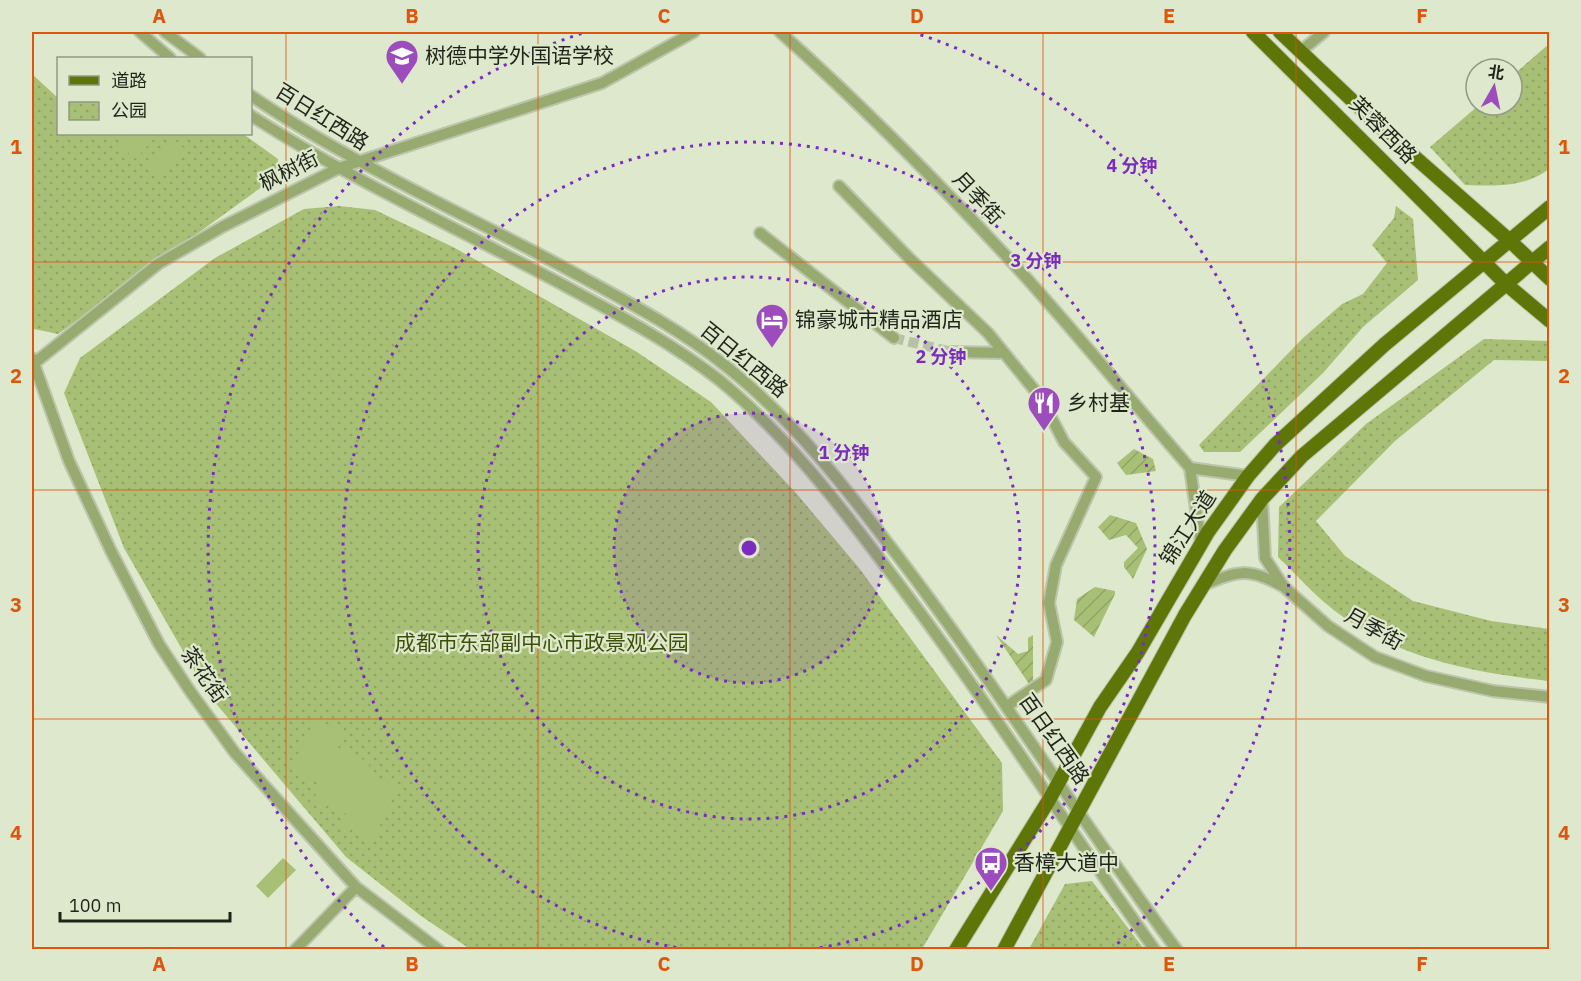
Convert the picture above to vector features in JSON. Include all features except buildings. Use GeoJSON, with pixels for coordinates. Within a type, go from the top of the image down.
{"type":"FeatureCollection","features":[{"type":"Feature","properties":{"kind":"main road","name":"芙蓉西路"},"geometry":{"type":"LineString","coordinates":[[1253,32],[1506,284],[1550,321]]}},
{"type":"Feature","properties":{"kind":"main road","name":"芙蓉西路"},"geometry":{"type":"LineString","coordinates":[[1280,32],[1376,123],[1550,279]]}},
{"type":"Feature","properties":{"kind":"main road","name":"锦江大道"},"geometry":{"type":"LineString","coordinates":[[956,950],[1049,800],[1100,706],[1138,652],[1201,544],[1248,476],[1275,445],[1384,345],[1550,207]]}},
{"type":"Feature","properties":{"kind":"main road","name":"锦江大道"},"geometry":{"type":"LineString","coordinates":[[1004,950],[1079,809],[1204,585],[1225,550],[1262,500],[1302,456],[1550,247]]}},
{"type":"Feature","properties":{"kind":"street"},"geometry":{"type":"LineString","coordinates":[[141,32],[170,57]]}},
{"type":"Feature","properties":{"kind":"street"},"geometry":{"type":"LineString","coordinates":[[165,32],[199,57]]}},
{"type":"Feature","properties":{"kind":"street","name":"枫树街"},"geometry":{"type":"LineString","coordinates":[[32,362],[158,264],[222,227],[339,168],[602,83],[694,32]]}},
{"type":"Feature","properties":{"kind":"street","name":"月季街"},"geometry":{"type":"LineString","coordinates":[[780,32],[837,83],[938,183],[1022,274],[1190,468]]}},
{"type":"Feature","properties":{"kind":"street"},"geometry":{"type":"LineString","coordinates":[[1301,51],[1323,32]]}},
{"type":"Feature","properties":{"kind":"street","name":"百日红西路"},"geometry":{"type":"LineString","coordinates":[[252,96],[357,163],[434,199],[622,299],[726,366],[769,403],[860,506],[958,635],[1135,894],[1177,950]]}},
{"type":"Feature","properties":{"kind":"street","name":"百日红西路"},"geometry":{"type":"LineString","coordinates":[[252,116],[339,168],[615,312],[700,367],[758,414],[848,516],[945,644],[1069,830],[1155,950]]}},
{"type":"Feature","properties":{"kind":"street"},"geometry":{"type":"LineString","coordinates":[[839,186],[909,258],[988,333],[1041,398],[1064,442],[1096,477],[1056,565],[1049,603],[1056,642],[1046,680],[1006,706]]}},
{"type":"Feature","properties":{"kind":"street"},"geometry":{"type":"LineString","coordinates":[[760,233],[894,338]]}},
{"type":"Feature","properties":{"kind":"street"},"geometry":{"type":"LineString","coordinates":[[952,352],[1004,353]]}},
{"type":"Feature","properties":{"kind":"street","name":"茶花街"},"geometry":{"type":"LineString","coordinates":[[32,362],[69,461],[133,597],[159,644],[235,753],[356,886],[439,950]]}},
{"type":"Feature","properties":{"kind":"street"},"geometry":{"type":"LineString","coordinates":[[1201,544],[1190,468],[1248,476]]}},
{"type":"Feature","properties":{"kind":"street","name":"月季街"},"geometry":{"type":"LineString","coordinates":[[1262,500],[1265,558],[1284,587],[1328,626],[1376,657],[1426,676],[1493,691],[1550,697]]}},
{"type":"Feature","properties":{"kind":"street"},"geometry":{"type":"LineString","coordinates":[[1204,585],[1226,575],[1244,572],[1261,574],[1284,587]]}},
{"type":"Feature","properties":{"kind":"street"},"geometry":{"type":"LineString","coordinates":[[295,950],[356,886]]}},
{"type":"Feature","properties":{"kind":"green space"},"geometry":{"type":"Polygon","coordinates":[[[1549,44],[1549,169],[1530,180],[1509,185],[1465,185],[1430,147],[1465,117],[1524,117],[1524,66],[1549,44]]]}},
{"type":"Feature","properties":{"kind":"green space"},"geometry":{"type":"Polygon","coordinates":[[[32,74],[57,97],[57,135],[244,135],[278,159],[277,176],[58,334],[34,329],[32,324],[32,74]]]}},
{"type":"Feature","properties":{"kind":"green space"},"geometry":{"type":"Polygon","coordinates":[[[132,135],[157,135],[136,159],[121,147],[132,135]]]}},
{"type":"Feature","properties":{"kind":"green space"},"geometry":{"type":"Polygon","coordinates":[[[171,137],[185,149],[159,179],[145,167],[171,137]]]}},
{"type":"Feature","properties":{"kind":"green space","name":"成都市东部副中心市政景观公园"},"geometry":{"type":"Polygon","coordinates":[[[339,206],[375,210],[455,248],[637,352],[711,402],[796,493],[859,568],[1002,763],[1003,811],[922,949],[470,949],[421,916],[346,857],[207,693],[124,548],[64,393],[80,358],[215,258],[304,209],[339,206]]]}},
{"type":"Feature","properties":{"kind":"green space"},"geometry":{"type":"Polygon","coordinates":[[[1396,206],[1413,219],[1418,280],[1363,327],[1323,373],[1240,452],[1204,452],[1199,445],[1303,338],[1342,304],[1363,294],[1387,263],[1372,245],[1394,218],[1396,206]]]}},
{"type":"Feature","properties":{"kind":"green space"},"geometry":{"type":"Polygon","coordinates":[[[1484,339],[1549,341],[1549,361],[1494,360],[1395,441],[1316,521],[1345,556],[1413,601],[1491,621],[1549,629],[1549,681],[1460,667],[1402,649],[1349,621],[1324,602],[1278,557],[1279,507],[1366,424],[1484,339]]]}},
{"type":"Feature","properties":{"kind":"green space"},"geometry":{"type":"Polygon","coordinates":[[[1134,449],[1153,459],[1156,471],[1126,475],[1117,463],[1134,449]]]}},
{"type":"Feature","properties":{"kind":"green space"},"geometry":{"type":"Polygon","coordinates":[[[1110,515],[1136,523],[1147,549],[1133,579],[1124,567],[1124,562],[1138,548],[1126,535],[1109,540],[1098,527],[1110,515]]]}},
{"type":"Feature","properties":{"kind":"green space"},"geometry":{"type":"Polygon","coordinates":[[[1095,587],[1115,591],[1115,594],[1094,637],[1074,620],[1077,599],[1095,587]]]}},
{"type":"Feature","properties":{"kind":"green space"},"geometry":{"type":"Polygon","coordinates":[[[996,635],[1018,654],[1028,651],[1028,638],[1033,635],[1033,684],[1031,687],[996,635]]]}},
{"type":"Feature","properties":{"kind":"green space"},"geometry":{"type":"Polygon","coordinates":[[[315,719],[345,733],[338,748],[370,763],[366,772],[398,787],[373,840],[341,825],[346,814],[314,799],[320,784],[291,770],[315,719]]]}},
{"type":"Feature","properties":{"kind":"green space"},"geometry":{"type":"Polygon","coordinates":[[[283,858],[296,870],[268,898],[256,886],[283,858]]]}},
{"type":"Feature","properties":{"kind":"green space"},"geometry":{"type":"Polygon","coordinates":[[[1092,881],[1144,949],[1029,949],[1065,884],[1092,881]]]}},
{"type":"Feature","properties":{"kind":"tunnel"},"geometry":{"type":"LineString","coordinates":[[894,338],[952,352]]}},
{"type":"Feature","properties":{"kind":"place","name":"树德中学外国语学校"},"geometry":{"type":"Point","coordinates":[402,85]}},
{"type":"Feature","properties":{"kind":"place","name":"锦豪城市精品酒店"},"geometry":{"type":"Point","coordinates":[772,349]}},
{"type":"Feature","properties":{"kind":"place","name":"乡村基"},"geometry":{"type":"Point","coordinates":[1044,432]}},
{"type":"Feature","properties":{"kind":"place","name":"香樟大道中"},"geometry":{"type":"Point","coordinates":[991,892]}}]}
